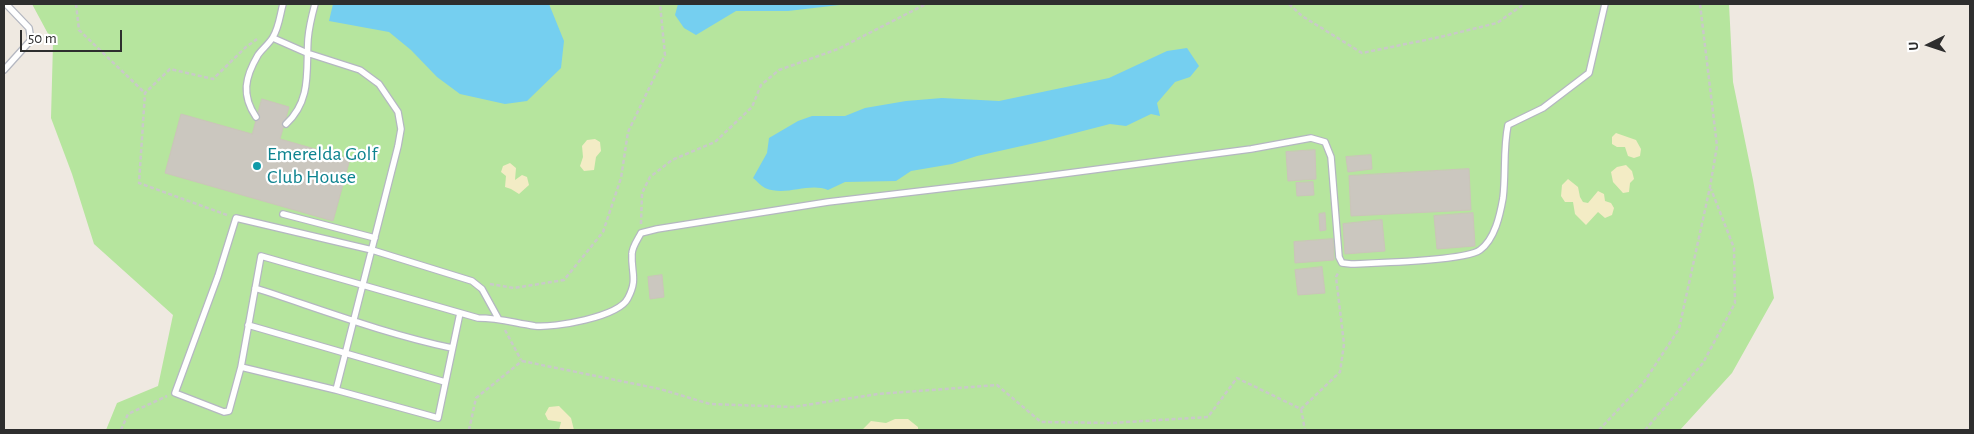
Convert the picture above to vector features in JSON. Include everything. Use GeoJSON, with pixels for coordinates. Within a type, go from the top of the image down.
{"type":"FeatureCollection","features":[{"type":"Feature","properties":{"kind":"lane"},"geometry":{"type":"LineString","coordinates":[[4,70],[32,40],[28,28],[6,4]]}},
{"type":"Feature","properties":{"kind":"lane"},"geometry":{"type":"LineString","coordinates":[[256,117],[249,107],[245,91],[248,74],[259,54],[273,38],[283,4]]}},
{"type":"Feature","properties":{"kind":"lane"},"geometry":{"type":"LineString","coordinates":[[286,124],[294,116],[307,83],[308,36],[315,4]]}},
{"type":"Feature","properties":{"kind":"lane"},"geometry":{"type":"LineString","coordinates":[[498,318],[482,289],[472,281],[372,250],[236,218],[218,276],[175,393],[224,412],[227,412],[230,408],[241,367],[261,256],[478,318],[498,318],[536,326],[579,322],[609,313],[627,301],[634,284],[632,252],[641,233],[657,228],[828,202],[1251,149],[1311,138],[1325,142],[1331,158],[1339,257],[1342,264],[1454,258],[1471,255],[1481,250],[1492,236],[1503,198],[1508,125],[1543,108],[1589,73],[1605,4]]}},
{"type":"Feature","properties":{"kind":"lane"},"geometry":{"type":"LineString","coordinates":[[273,38],[307,53],[360,70],[380,84],[398,112],[401,129],[398,146],[352,320],[336,390]]}},
{"type":"Feature","properties":{"kind":"lane"},"geometry":{"type":"LineString","coordinates":[[283,214],[374,238]]}},
{"type":"Feature","properties":{"kind":"lane"},"geometry":{"type":"LineString","coordinates":[[255,288],[430,344],[452,348]]}},
{"type":"Feature","properties":{"kind":"lane"},"geometry":{"type":"LineString","coordinates":[[241,367],[336,390],[438,418],[460,313]]}},
{"type":"Feature","properties":{"kind":"lane"},"geometry":{"type":"LineString","coordinates":[[248,325],[445,382]]}},
{"type":"Feature","properties":{"kind":"path"},"geometry":{"type":"LineString","coordinates":[[76,4],[79,30],[145,93]]}},
{"type":"Feature","properties":{"kind":"path"},"geometry":{"type":"LineString","coordinates":[[472,281],[514,288],[564,280],[602,232],[621,178],[628,132],[665,55],[660,4]]}},
{"type":"Feature","properties":{"kind":"path"},"geometry":{"type":"LineString","coordinates":[[641,233],[642,193],[650,177],[672,160],[715,142],[752,107],[761,85],[779,70],[838,48],[926,4]]}},
{"type":"Feature","properties":{"kind":"path"},"geometry":{"type":"LineString","coordinates":[[1289,4],[1302,16],[1362,53],[1440,38],[1497,23],[1524,4]]}},
{"type":"Feature","properties":{"kind":"path"},"geometry":{"type":"LineString","coordinates":[[1599,430],[1644,382],[1680,329],[1717,146],[1700,4]]}},
{"type":"Feature","properties":{"kind":"path"},"geometry":{"type":"LineString","coordinates":[[215,212],[139,183],[145,93],[170,69],[212,79],[261,36],[273,38]]}},
{"type":"Feature","properties":{"kind":"path"},"geometry":{"type":"LineString","coordinates":[[1645,430],[1703,363],[1735,303],[1734,248],[1710,187]]}},
{"type":"Feature","properties":{"kind":"path"},"geometry":{"type":"LineString","coordinates":[[1301,409],[1340,372],[1344,344],[1336,277],[1342,264]]}},
{"type":"Feature","properties":{"kind":"path"},"geometry":{"type":"LineString","coordinates":[[498,318],[522,361],[660,389],[710,404],[793,407],[878,394],[997,386],[1040,422],[1112,423],[1208,417],[1237,378],[1301,409]]}},
{"type":"Feature","properties":{"kind":"path"},"geometry":{"type":"LineString","coordinates":[[469,430],[476,398],[522,361]]}},
{"type":"Feature","properties":{"kind":"path"},"geometry":{"type":"LineString","coordinates":[[121,430],[128,414],[175,393]]}},
{"type":"Feature","properties":{"kind":"path"},"geometry":{"type":"LineString","coordinates":[[1301,409],[1305,430]]}},
{"type":"Feature","properties":{"kind":"green space"},"geometry":{"type":"Polygon","coordinates":[[[32,4],[1729,4],[1733,82],[1774,298],[1732,373],[1680,430],[106,430],[117,403],[158,386],[173,315],[94,244],[72,174],[51,118],[53,43],[32,4]]]}},
{"type":"Feature","properties":{"kind":"sand"},"geometry":{"type":"Polygon","coordinates":[[[1616,133],[1636,140],[1641,149],[1640,156],[1634,158],[1628,156],[1625,147],[1617,147],[1612,144],[1612,137],[1616,133]]]}},
{"type":"Feature","properties":{"kind":"sand"},"geometry":{"type":"Polygon","coordinates":[[[595,139],[600,142],[601,151],[596,157],[594,170],[584,171],[580,166],[583,157],[582,146],[587,140],[595,139]]]}},
{"type":"Feature","properties":{"kind":"sand"},"geometry":{"type":"Polygon","coordinates":[[[510,163],[516,168],[515,180],[522,175],[527,177],[529,185],[519,194],[505,187],[506,176],[501,172],[503,166],[510,163]]]}},
{"type":"Feature","properties":{"kind":"sand"},"geometry":{"type":"Polygon","coordinates":[[[1626,165],[1632,171],[1634,179],[1630,183],[1629,192],[1623,193],[1613,182],[1611,172],[1617,167],[1626,165]]]}},
{"type":"Feature","properties":{"kind":"sand"},"geometry":{"type":"Polygon","coordinates":[[[1568,179],[1578,187],[1583,202],[1588,203],[1598,191],[1604,194],[1605,201],[1611,203],[1614,208],[1612,215],[1605,218],[1598,212],[1586,225],[1575,214],[1573,202],[1565,202],[1561,196],[1562,185],[1568,179]]]}},
{"type":"Feature","properties":{"kind":"sand"},"geometry":{"type":"Polygon","coordinates":[[[559,406],[571,418],[574,430],[559,430],[561,422],[548,420],[545,414],[549,407],[559,406]]]}},
{"type":"Feature","properties":{"kind":"sand"},"geometry":{"type":"Polygon","coordinates":[[[895,419],[908,419],[918,427],[918,430],[862,430],[871,421],[886,423],[895,419]]]}},
{"type":"Feature","properties":{"kind":"water"},"geometry":{"type":"Polygon","coordinates":[[[333,4],[549,4],[564,41],[561,68],[527,101],[505,104],[460,94],[437,77],[411,50],[389,32],[329,21],[333,4]]]}},
{"type":"Feature","properties":{"kind":"water"},"geometry":{"type":"Polygon","coordinates":[[[678,4],[848,4],[788,11],[736,11],[696,35],[684,28],[675,15],[678,4]]]}},
{"type":"Feature","properties":{"kind":"water"},"geometry":{"type":"Polygon","coordinates":[[[1187,48],[1199,66],[1190,77],[1175,82],[1157,103],[1160,116],[1151,114],[1126,126],[1110,124],[977,156],[952,164],[911,171],[896,181],[845,182],[828,190],[813,188],[781,191],[765,188],[753,178],[767,153],[769,138],[798,121],[812,116],[845,116],[865,108],[906,101],[942,98],[999,101],[1109,78],[1167,51],[1187,48]]]}},
{"type":"Feature","properties":{"kind":"building","name":"Emerelda Golf Club House"},"geometry":{"type":"Polygon","coordinates":[[[262,99],[289,107],[280,139],[350,159],[333,221],[165,173],[181,114],[252,134],[262,99]]]}},
{"type":"Feature","properties":{"kind":"building"},"geometry":{"type":"Polygon","coordinates":[[[1315,150],[1316,179],[1288,181],[1286,152],[1315,150]]]}},
{"type":"Feature","properties":{"kind":"building"},"geometry":{"type":"Polygon","coordinates":[[[1371,155],[1372,169],[1348,172],[1346,157],[1371,155]]]}},
{"type":"Feature","properties":{"kind":"building"},"geometry":{"type":"Polygon","coordinates":[[[1469,169],[1471,210],[1351,216],[1349,176],[1469,169]]]}},
{"type":"Feature","properties":{"kind":"building"},"geometry":{"type":"Polygon","coordinates":[[[1313,182],[1314,195],[1297,196],[1296,183],[1313,182]]]}},
{"type":"Feature","properties":{"kind":"building"},"geometry":{"type":"Polygon","coordinates":[[[1325,213],[1326,230],[1320,231],[1319,214],[1325,213]]]}},
{"type":"Feature","properties":{"kind":"building"},"geometry":{"type":"Polygon","coordinates":[[[1473,213],[1475,246],[1437,249],[1434,216],[1473,213]]]}},
{"type":"Feature","properties":{"kind":"building"},"geometry":{"type":"Polygon","coordinates":[[[1382,220],[1385,251],[1345,254],[1343,224],[1382,220]]]}},
{"type":"Feature","properties":{"kind":"building"},"geometry":{"type":"Polygon","coordinates":[[[1333,239],[1334,260],[1295,263],[1294,242],[1333,239]]]}},
{"type":"Feature","properties":{"kind":"building"},"geometry":{"type":"Polygon","coordinates":[[[1322,267],[1325,293],[1298,295],[1295,270],[1322,267]]]}},
{"type":"Feature","properties":{"kind":"building"},"geometry":{"type":"Polygon","coordinates":[[[662,275],[664,297],[650,299],[648,277],[662,275]]]}},
{"type":"Feature","properties":{"kind":"place","name":"Emerelda Golf Club House"},"geometry":{"type":"Point","coordinates":[257,166]}}]}
